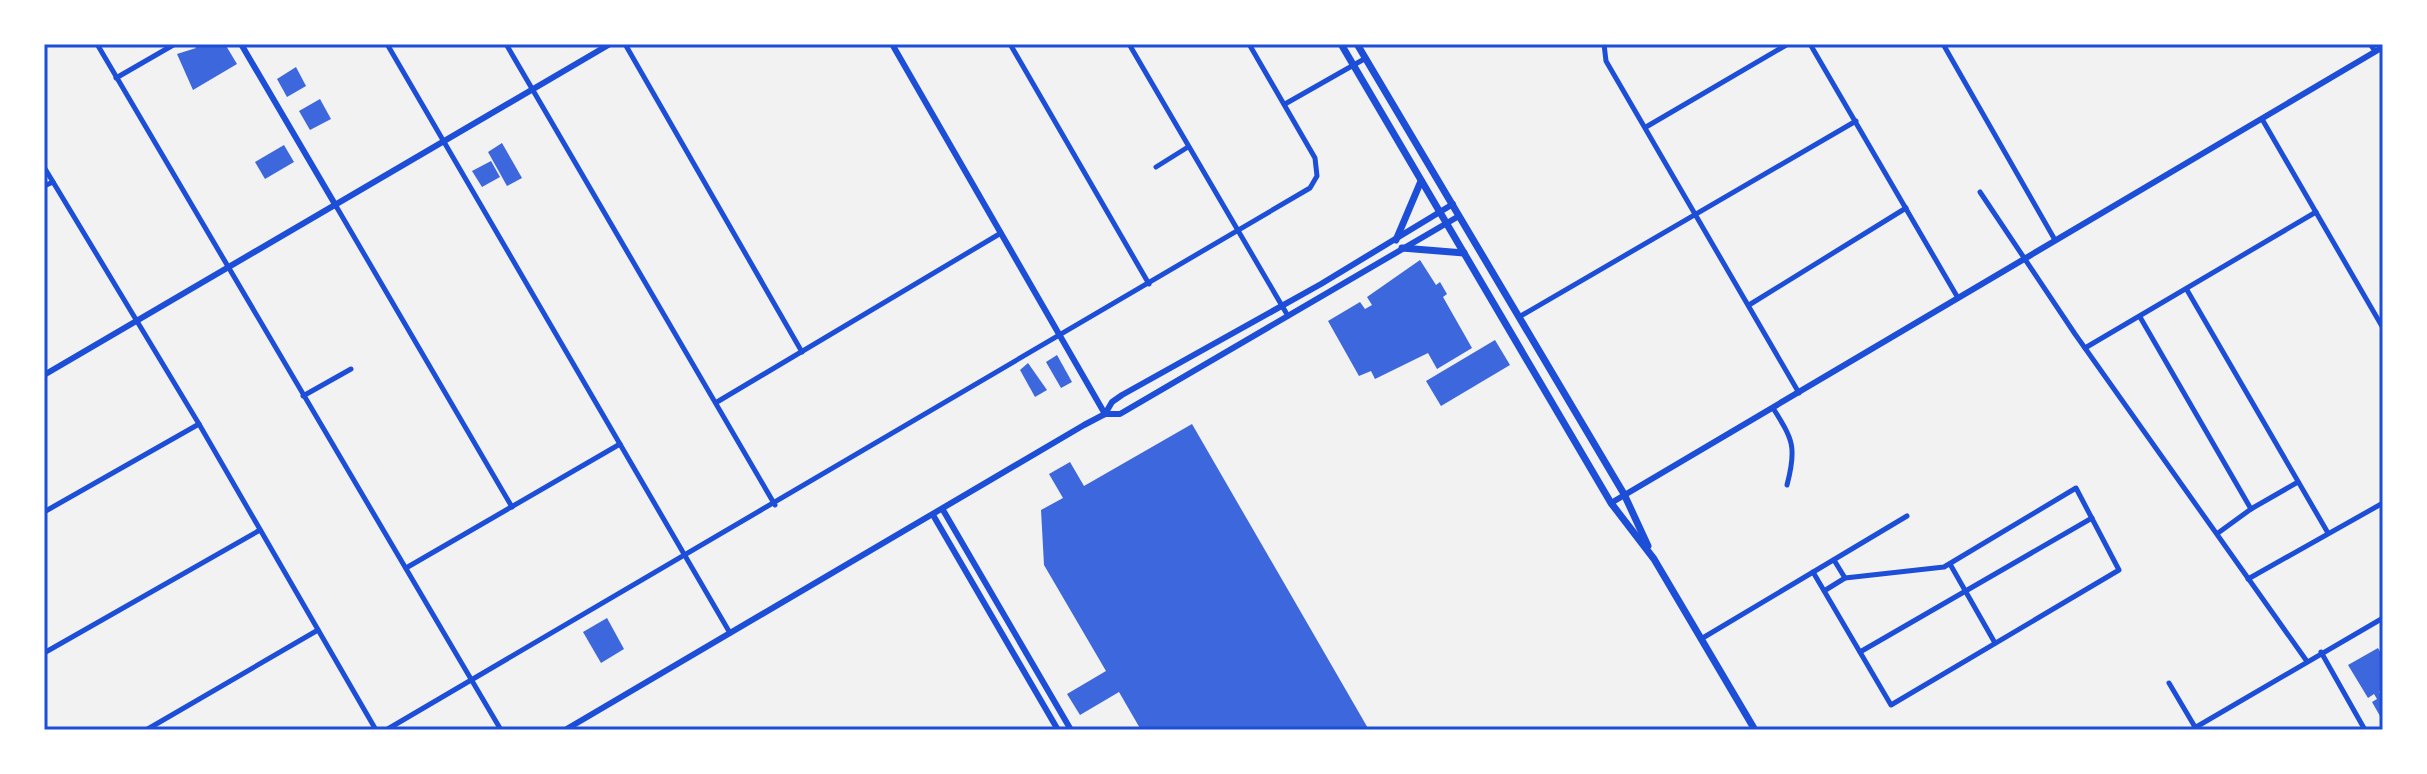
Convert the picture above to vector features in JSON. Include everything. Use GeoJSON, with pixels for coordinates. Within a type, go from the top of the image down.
{"type":"FeatureCollection","features":[{"type":"Feature","properties":{"kind":"main road"},"geometry":{"type":"LineString","coordinates":[[241,44],[336,206]]}},
{"type":"Feature","properties":{"kind":"main road"},"geometry":{"type":"LineString","coordinates":[[44,375],[610,44]]}},
{"type":"Feature","properties":{"kind":"main road"},"geometry":{"type":"LineString","coordinates":[[892,44],[1063,336],[1105,414]]}},
{"type":"Feature","properties":{"kind":"main road"},"geometry":{"type":"LineString","coordinates":[[1341,44],[1611,503],[1654,559]]}},
{"type":"Feature","properties":{"kind":"main road"},"geometry":{"type":"LineString","coordinates":[[1357,44],[1624,494],[1654,559],[1755,730]]}},
{"type":"Feature","properties":{"kind":"main road"},"geometry":{"type":"LineString","coordinates":[[1611,503],[2383,47]]}},
{"type":"Feature","properties":{"kind":"main road"},"geometry":{"type":"LineString","coordinates":[[1396,240],[1421,181]]}},
{"type":"Feature","properties":{"kind":"main road"},"geometry":{"type":"LineString","coordinates":[[565,730],[1105,414],[1112,402],[1122,395],[1396,240],[1453,204]]}},
{"type":"Feature","properties":{"kind":"main road"},"geometry":{"type":"LineString","coordinates":[[1105,414],[1120,414],[1459,216]]}},
{"type":"Feature","properties":{"kind":"main road"},"geometry":{"type":"LineString","coordinates":[[1402,248],[1464,253]]}},
{"type":"Feature","properties":{"kind":"main road"},"geometry":{"type":"LineString","coordinates":[[1371,254],[1377,263]]}},
{"type":"Feature","properties":{"kind":"main road"},"geometry":{"type":"LineString","coordinates":[[943,510],[1071,730]]}},
{"type":"Feature","properties":{"kind":"main road"},"geometry":{"type":"LineString","coordinates":[[933,515],[1058,730]]}},
{"type":"Feature","properties":{"kind":"street"},"geometry":{"type":"LineString","coordinates":[[97,44],[501,730]]}},
{"type":"Feature","properties":{"kind":"street"},"geometry":{"type":"LineString","coordinates":[[116,78],[175,44]]}},
{"type":"Feature","properties":{"kind":"street"},"geometry":{"type":"LineString","coordinates":[[387,44],[730,633]]}},
{"type":"Feature","properties":{"kind":"street"},"geometry":{"type":"LineString","coordinates":[[506,44],[775,505]]}},
{"type":"Feature","properties":{"kind":"street"},"geometry":{"type":"LineString","coordinates":[[625,44],[802,352]]}},
{"type":"Feature","properties":{"kind":"street"},"geometry":{"type":"LineString","coordinates":[[1010,44],[1149,284]]}},
{"type":"Feature","properties":{"kind":"street"},"geometry":{"type":"LineString","coordinates":[[1129,44],[1288,316]]}},
{"type":"Feature","properties":{"kind":"street"},"geometry":{"type":"LineString","coordinates":[[386,730],[775,505],[1310,188],[1315,183],[1318,166],[1249,44]]}},
{"type":"Feature","properties":{"kind":"street"},"geometry":{"type":"LineString","coordinates":[[1604,44],[1602,54],[1799,393]]}},
{"type":"Feature","properties":{"kind":"street"},"geometry":{"type":"LineString","coordinates":[[1646,127],[1788,44]]}},
{"type":"Feature","properties":{"kind":"street"},"geometry":{"type":"LineString","coordinates":[[1810,44],[1958,298]]}},
{"type":"Feature","properties":{"kind":"street"},"geometry":{"type":"LineString","coordinates":[[1943,44],[2055,240]]}},
{"type":"Feature","properties":{"kind":"street"},"geometry":{"type":"LineString","coordinates":[[2370,44],[2375,51]]}},
{"type":"Feature","properties":{"kind":"street"},"geometry":{"type":"LineString","coordinates":[[1285,104],[1366,58]]}},
{"type":"Feature","properties":{"kind":"street"},"geometry":{"type":"LineString","coordinates":[[2262,119],[2383,328]]}},
{"type":"Feature","properties":{"kind":"street"},"geometry":{"type":"LineString","coordinates":[[1519,317],[1856,121]]}},
{"type":"Feature","properties":{"kind":"street"},"geometry":{"type":"LineString","coordinates":[[1156,167],[1188,147]]}},
{"type":"Feature","properties":{"kind":"street"},"geometry":{"type":"LineString","coordinates":[[44,167],[138,320],[376,730]]}},
{"type":"Feature","properties":{"kind":"street"},"geometry":{"type":"LineString","coordinates":[[44,186],[53,182]]}},
{"type":"Feature","properties":{"kind":"street"},"geometry":{"type":"LineString","coordinates":[[1980,192],[2085,348],[2306,660]]}},
{"type":"Feature","properties":{"kind":"street"},"geometry":{"type":"LineString","coordinates":[[336,206],[512,507]]}},
{"type":"Feature","properties":{"kind":"street"},"geometry":{"type":"LineString","coordinates":[[1749,305],[1906,208]]}},
{"type":"Feature","properties":{"kind":"street"},"geometry":{"type":"LineString","coordinates":[[2085,348],[2316,212]]}},
{"type":"Feature","properties":{"kind":"street"},"geometry":{"type":"LineString","coordinates":[[717,402],[1002,232]]}},
{"type":"Feature","properties":{"kind":"street"},"geometry":{"type":"LineString","coordinates":[[2187,290],[2328,533]]}},
{"type":"Feature","properties":{"kind":"street"},"geometry":{"type":"LineString","coordinates":[[2140,317],[2251,509]]}},
{"type":"Feature","properties":{"kind":"street"},"geometry":{"type":"LineString","coordinates":[[303,396],[351,369]]}},
{"type":"Feature","properties":{"kind":"street"},"geometry":{"type":"LineString","coordinates":[[1773,408],[1792,440],[1795,454],[1787,485]]}},
{"type":"Feature","properties":{"kind":"street"},"geometry":{"type":"LineString","coordinates":[[44,512],[199,424]]}},
{"type":"Feature","properties":{"kind":"street"},"geometry":{"type":"LineString","coordinates":[[406,568],[620,444]]}},
{"type":"Feature","properties":{"kind":"street"},"geometry":{"type":"LineString","coordinates":[[2218,533],[2251,509],[2298,482]]}},
{"type":"Feature","properties":{"kind":"street"},"geometry":{"type":"LineString","coordinates":[[1813,572],[1824,591],[1891,705],[2119,570],[2076,488],[1950,564],[1845,578],[1824,591]]}},
{"type":"Feature","properties":{"kind":"street"},"geometry":{"type":"LineString","coordinates":[[2248,579],[2383,503]]}},
{"type":"Feature","properties":{"kind":"street"},"geometry":{"type":"LineString","coordinates":[[1701,639],[1907,516]]}},
{"type":"Feature","properties":{"kind":"street"},"geometry":{"type":"LineString","coordinates":[[1860,652],[2092,518]]}},
{"type":"Feature","properties":{"kind":"street"},"geometry":{"type":"LineString","coordinates":[[44,653],[260,530]]}},
{"type":"Feature","properties":{"kind":"street"},"geometry":{"type":"LineString","coordinates":[[1834,560],[1845,578]]}},
{"type":"Feature","properties":{"kind":"street"},"geometry":{"type":"LineString","coordinates":[[1950,564],[1996,643]]}},
{"type":"Feature","properties":{"kind":"street"},"geometry":{"type":"LineString","coordinates":[[2169,683],[2193,729],[2306,660],[2383,618]]}},
{"type":"Feature","properties":{"kind":"street"},"geometry":{"type":"LineString","coordinates":[[146,730],[318,630]]}},
{"type":"Feature","properties":{"kind":"street"},"geometry":{"type":"LineString","coordinates":[[2321,652],[2365,730]]}},
{"type":"Feature","properties":{"kind":"building"},"geometry":{"type":"Polygon","coordinates":[[[193,44],[225,44],[237,64],[193,90],[177,54],[196,48],[193,44]]]}},
{"type":"Feature","properties":{"kind":"building"},"geometry":{"type":"Polygon","coordinates":[[[296,67],[306,86],[287,97],[277,79],[296,67]]]}},
{"type":"Feature","properties":{"kind":"building"},"geometry":{"type":"Polygon","coordinates":[[[320,99],[331,119],[310,130],[299,111],[320,99]]]}},
{"type":"Feature","properties":{"kind":"building"},"geometry":{"type":"Polygon","coordinates":[[[502,143],[522,178],[507,186],[488,152],[502,143]]]}},
{"type":"Feature","properties":{"kind":"building"},"geometry":{"type":"Polygon","coordinates":[[[284,145],[294,162],[265,179],[255,162],[284,145]]]}},
{"type":"Feature","properties":{"kind":"building"},"geometry":{"type":"Polygon","coordinates":[[[491,161],[500,177],[482,187],[472,171],[491,161]]]}},
{"type":"Feature","properties":{"kind":"building"},"geometry":{"type":"Polygon","coordinates":[[[1420,260],[1436,285],[1440,282],[1447,294],[1443,297],[1472,348],[1437,369],[1428,353],[1375,379],[1371,371],[1359,376],[1328,321],[1360,302],[1365,309],[1372,305],[1367,297],[1420,260]]]}},
{"type":"Feature","properties":{"kind":"building"},"geometry":{"type":"Polygon","coordinates":[[[1495,340],[1510,365],[1441,406],[1426,381],[1495,340]]]}},
{"type":"Feature","properties":{"kind":"building"},"geometry":{"type":"Polygon","coordinates":[[[1057,355],[1072,382],[1061,388],[1046,362],[1057,355]]]}},
{"type":"Feature","properties":{"kind":"building"},"geometry":{"type":"Polygon","coordinates":[[[1028,363],[1047,390],[1035,397],[1020,370],[1028,363]]]}},
{"type":"Feature","properties":{"kind":"building"},"geometry":{"type":"Polygon","coordinates":[[[1192,424],[1369,730],[1141,730],[1119,692],[1080,715],[1067,694],[1106,671],[1044,565],[1041,510],[1063,498],[1049,474],[1070,462],[1084,486],[1192,424]]]}},
{"type":"Feature","properties":{"kind":"building"},"geometry":{"type":"Polygon","coordinates":[[[607,618],[624,649],[601,663],[583,632],[607,618]]]}},
{"type":"Feature","properties":{"kind":"building"},"geometry":{"type":"Polygon","coordinates":[[[2378,648],[2383,657],[2380,716],[2372,702],[2377,699],[2374,694],[2368,698],[2348,665],[2378,648]]]}}]}
